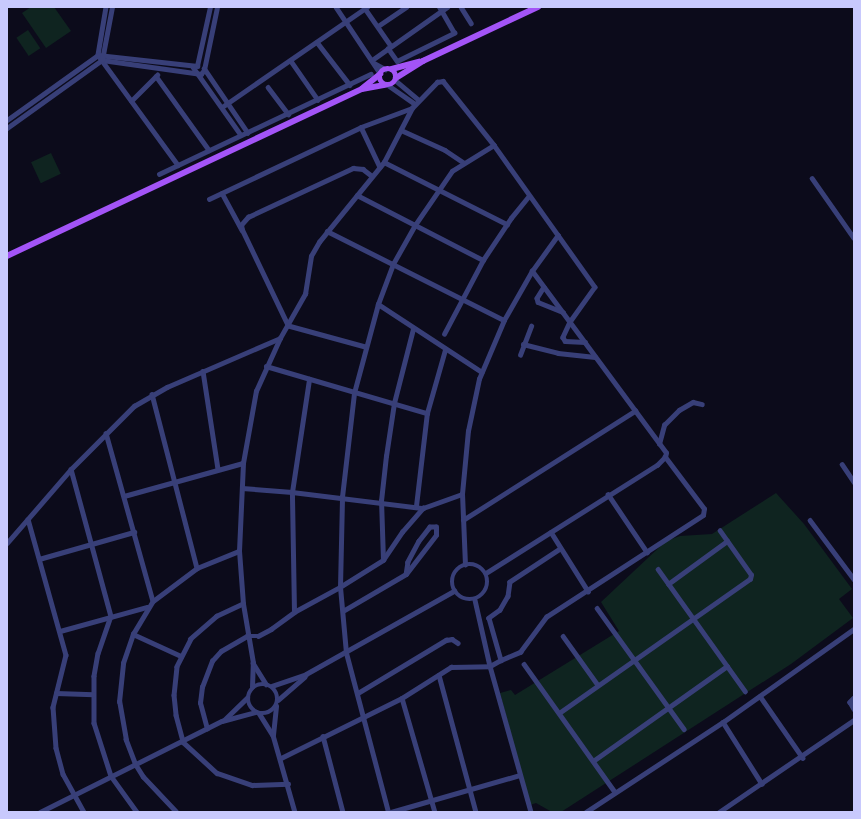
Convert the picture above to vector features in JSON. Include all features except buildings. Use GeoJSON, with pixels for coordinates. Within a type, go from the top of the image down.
{"type":"FeatureCollection","features":[{"type":"Feature","properties":{"kind":"main road"},"geometry":{"type":"LineString","coordinates":[[7,256],[362,89],[386,85],[423,61],[538,7]]}},
{"type":"Feature","properties":{"kind":"main road"},"geometry":{"type":"LineString","coordinates":[[362,89],[381,72],[423,61]]}},
{"type":"Feature","properties":{"kind":"main road"},"geometry":{"type":"LineString","coordinates":[[392,70],[395,79]]}},
{"type":"Feature","properties":{"kind":"main road"},"geometry":{"type":"LineString","coordinates":[[381,72],[380,80],[386,85]]}},
{"type":"Feature","properties":{"kind":"street"},"geometry":{"type":"LineString","coordinates":[[106,7],[98,55],[178,165]]}},
{"type":"Feature","properties":{"kind":"street"},"geometry":{"type":"LineString","coordinates":[[7,128],[102,60],[112,7]]}},
{"type":"Feature","properties":{"kind":"street"},"geometry":{"type":"LineString","coordinates":[[194,67],[198,65],[210,7]]}},
{"type":"Feature","properties":{"kind":"street"},"geometry":{"type":"LineString","coordinates":[[102,60],[159,70],[199,74],[205,69],[217,7]]}},
{"type":"Feature","properties":{"kind":"street"},"geometry":{"type":"LineString","coordinates":[[336,7],[381,72]]}},
{"type":"Feature","properties":{"kind":"street"},"geometry":{"type":"LineString","coordinates":[[222,107],[291,61],[365,7],[378,26],[397,61],[454,33],[440,9]]}},
{"type":"Feature","properties":{"kind":"street"},"geometry":{"type":"LineString","coordinates":[[378,26],[406,7]]}},
{"type":"Feature","properties":{"kind":"street"},"geometry":{"type":"LineString","coordinates":[[373,62],[390,47],[440,9],[446,7]]}},
{"type":"Feature","properties":{"kind":"street"},"geometry":{"type":"LineString","coordinates":[[461,7],[471,23]]}},
{"type":"Feature","properties":{"kind":"street"},"geometry":{"type":"LineString","coordinates":[[317,42],[350,85]]}},
{"type":"Feature","properties":{"kind":"street"},"geometry":{"type":"LineString","coordinates":[[7,120],[98,55],[104,54],[194,67],[241,135]]}},
{"type":"Feature","properties":{"kind":"street"},"geometry":{"type":"LineString","coordinates":[[199,61],[248,133]]}},
{"type":"Feature","properties":{"kind":"street"},"geometry":{"type":"LineString","coordinates":[[291,61],[318,100]]}},
{"type":"Feature","properties":{"kind":"street"},"geometry":{"type":"LineString","coordinates":[[131,101],[156,76],[159,70]]}},
{"type":"Feature","properties":{"kind":"street"},"geometry":{"type":"LineString","coordinates":[[159,174],[371,74]]}},
{"type":"Feature","properties":{"kind":"street"},"geometry":{"type":"LineString","coordinates":[[156,76],[209,150]]}},
{"type":"Feature","properties":{"kind":"street"},"geometry":{"type":"LineString","coordinates":[[395,79],[419,100]]}},
{"type":"Feature","properties":{"kind":"street"},"geometry":{"type":"LineString","coordinates":[[40,812],[208,729],[222,721],[248,698],[252,687],[253,663],[247,636],[243,604],[239,551],[242,463],[256,391],[266,366],[308,286],[311,256],[327,231],[382,164],[412,108],[437,82],[443,81],[494,145],[595,287],[570,322],[563,339],[585,342]]}},
{"type":"Feature","properties":{"kind":"street"},"geometry":{"type":"LineString","coordinates":[[386,85],[415,104]]}},
{"type":"Feature","properties":{"kind":"street"},"geometry":{"type":"LineString","coordinates":[[268,87],[288,114]]}},
{"type":"Feature","properties":{"kind":"street"},"geometry":{"type":"LineString","coordinates":[[209,199],[361,127],[412,108]]}},
{"type":"Feature","properties":{"kind":"street"},"geometry":{"type":"LineString","coordinates":[[361,127],[382,164],[507,224]]}},
{"type":"Feature","properties":{"kind":"street"},"geometry":{"type":"LineString","coordinates":[[401,130],[445,150],[463,162]]}},
{"type":"Feature","properties":{"kind":"street"},"geometry":{"type":"LineString","coordinates":[[494,145],[463,162],[452,171],[438,190],[414,225],[393,264],[378,304],[365,347],[354,393],[342,497],[340,587],[346,652],[390,812],[520,775]]}},
{"type":"Feature","properties":{"kind":"street"},"geometry":{"type":"LineString","coordinates":[[242,230],[241,225],[248,217],[353,168],[363,169],[372,176]]}},
{"type":"Feature","properties":{"kind":"street"},"geometry":{"type":"LineString","coordinates":[[812,178],[854,238]]}},
{"type":"Feature","properties":{"kind":"street"},"geometry":{"type":"LineString","coordinates":[[222,193],[242,230],[288,326],[365,347]]}},
{"type":"Feature","properties":{"kind":"street"},"geometry":{"type":"LineString","coordinates":[[357,195],[483,260]]}},
{"type":"Feature","properties":{"kind":"street"},"geometry":{"type":"LineString","coordinates":[[444,334],[483,260],[507,224],[529,196]]}},
{"type":"Feature","properties":{"kind":"street"},"geometry":{"type":"LineString","coordinates":[[327,231],[504,320]]}},
{"type":"Feature","properties":{"kind":"street"},"geometry":{"type":"LineString","coordinates":[[465,565],[462,494],[472,408],[482,372],[504,320],[532,271],[558,235]]}},
{"type":"Feature","properties":{"kind":"street"},"geometry":{"type":"LineString","coordinates":[[281,758],[364,715],[402,698],[456,666],[490,666],[520,652],[546,617],[692,524],[704,512],[665,456],[659,444],[532,271]]}},
{"type":"Feature","properties":{"kind":"street"},"geometry":{"type":"LineString","coordinates":[[544,286],[537,298],[538,302],[563,312]]}},
{"type":"Feature","properties":{"kind":"street"},"geometry":{"type":"LineString","coordinates":[[378,304],[445,350],[482,372]]}},
{"type":"Feature","properties":{"kind":"street"},"geometry":{"type":"LineString","coordinates":[[520,355],[530,326]]}},
{"type":"Feature","properties":{"kind":"street"},"geometry":{"type":"LineString","coordinates":[[383,560],[381,501],[394,403],[413,328]]}},
{"type":"Feature","properties":{"kind":"street"},"geometry":{"type":"LineString","coordinates":[[7,543],[72,469],[134,406],[152,394],[203,370],[280,338]]}},
{"type":"Feature","properties":{"kind":"street"},"geometry":{"type":"LineString","coordinates":[[523,344],[558,353],[595,357]]}},
{"type":"Feature","properties":{"kind":"street"},"geometry":{"type":"LineString","coordinates":[[416,506],[427,413],[445,350]]}},
{"type":"Feature","properties":{"kind":"street"},"geometry":{"type":"LineString","coordinates":[[266,366],[354,393],[427,413]]}},
{"type":"Feature","properties":{"kind":"street"},"geometry":{"type":"LineString","coordinates":[[203,370],[218,469]]}},
{"type":"Feature","properties":{"kind":"street"},"geometry":{"type":"LineString","coordinates":[[294,612],[292,492],[309,379]]}},
{"type":"Feature","properties":{"kind":"street"},"geometry":{"type":"LineString","coordinates":[[152,394],[197,568]]}},
{"type":"Feature","properties":{"kind":"street"},"geometry":{"type":"LineString","coordinates":[[659,444],[664,426],[679,410],[693,402],[702,404]]}},
{"type":"Feature","properties":{"kind":"street"},"geometry":{"type":"LineString","coordinates":[[463,520],[635,411]]}},
{"type":"Feature","properties":{"kind":"street"},"geometry":{"type":"LineString","coordinates":[[106,433],[153,601]]}},
{"type":"Feature","properties":{"kind":"street"},"geometry":{"type":"LineString","coordinates":[[486,572],[657,464],[665,456]]}},
{"type":"Feature","properties":{"kind":"street"},"geometry":{"type":"LineString","coordinates":[[124,496],[242,463]]}},
{"type":"Feature","properties":{"kind":"street"},"geometry":{"type":"LineString","coordinates":[[842,464],[854,482]]}},
{"type":"Feature","properties":{"kind":"street"},"geometry":{"type":"LineString","coordinates":[[72,469],[111,616],[98,653],[93,694],[94,723],[111,776],[137,812]]}},
{"type":"Feature","properties":{"kind":"street"},"geometry":{"type":"LineString","coordinates":[[242,488],[381,501],[423,508]]}},
{"type":"Feature","properties":{"kind":"street"},"geometry":{"type":"LineString","coordinates":[[208,729],[200,703],[206,674],[212,661],[221,651],[247,636],[258,636],[294,612],[340,587],[383,560],[402,532],[423,508],[462,494]]}},
{"type":"Feature","properties":{"kind":"street"},"geometry":{"type":"LineString","coordinates":[[608,494],[647,552]]}},
{"type":"Feature","properties":{"kind":"street"},"geometry":{"type":"LineString","coordinates":[[28,519],[60,631],[66,659],[56,694],[52,720],[58,760],[73,795],[84,812]]}},
{"type":"Feature","properties":{"kind":"street"},"geometry":{"type":"LineString","coordinates":[[810,520],[854,579]]}},
{"type":"Feature","properties":{"kind":"street"},"geometry":{"type":"LineString","coordinates":[[343,611],[406,574],[436,535],[436,526],[430,527],[419,540],[408,562],[406,574]]}},
{"type":"Feature","properties":{"kind":"street"},"geometry":{"type":"LineString","coordinates":[[559,713],[750,579],[751,575],[720,531]]}},
{"type":"Feature","properties":{"kind":"street"},"geometry":{"type":"LineString","coordinates":[[39,559],[134,532]]}},
{"type":"Feature","properties":{"kind":"street"},"geometry":{"type":"LineString","coordinates":[[550,532],[588,591]]}},
{"type":"Feature","properties":{"kind":"street"},"geometry":{"type":"LineString","coordinates":[[668,584],[727,541]]}},
{"type":"Feature","properties":{"kind":"street"},"geometry":{"type":"LineString","coordinates":[[480,622],[489,618],[500,610],[508,596],[510,582],[560,549]]}},
{"type":"Feature","properties":{"kind":"street"},"geometry":{"type":"LineString","coordinates":[[176,812],[152,788],[135,764],[126,740],[119,702],[123,663],[133,634],[147,607],[153,601],[197,568],[239,551]]}},
{"type":"Feature","properties":{"kind":"street"},"geometry":{"type":"LineString","coordinates":[[465,565],[477,565],[486,572],[488,578],[486,591],[475,600],[461,598],[454,591],[453,578],[460,568],[465,565]]}},
{"type":"Feature","properties":{"kind":"street"},"geometry":{"type":"LineString","coordinates":[[658,568],[692,619],[745,691]]}},
{"type":"Feature","properties":{"kind":"street"},"geometry":{"type":"LineString","coordinates":[[252,687],[266,684],[272,686],[306,674],[454,591]]}},
{"type":"Feature","properties":{"kind":"street"},"geometry":{"type":"LineString","coordinates":[[475,600],[490,666],[531,812]]}},
{"type":"Feature","properties":{"kind":"street"},"geometry":{"type":"LineString","coordinates":[[243,604],[203,626],[181,656],[174,695],[183,742],[209,767],[227,778],[252,785],[288,784]]}},
{"type":"Feature","properties":{"kind":"street"},"geometry":{"type":"LineString","coordinates":[[60,631],[147,607]]}},
{"type":"Feature","properties":{"kind":"street"},"geometry":{"type":"LineString","coordinates":[[597,608],[684,729]]}},
{"type":"Feature","properties":{"kind":"street"},"geometry":{"type":"LineString","coordinates":[[489,618],[501,660]]}},
{"type":"Feature","properties":{"kind":"street"},"geometry":{"type":"LineString","coordinates":[[586,812],[723,722],[854,629]]}},
{"type":"Feature","properties":{"kind":"street"},"geometry":{"type":"LineString","coordinates":[[133,634],[181,656]]}},
{"type":"Feature","properties":{"kind":"street"},"geometry":{"type":"LineString","coordinates":[[563,636],[598,685]]}},
{"type":"Feature","properties":{"kind":"street"},"geometry":{"type":"LineString","coordinates":[[358,692],[446,640],[452,638],[458,643]]}},
{"type":"Feature","properties":{"kind":"street"},"geometry":{"type":"LineString","coordinates":[[253,663],[266,684]]}},
{"type":"Feature","properties":{"kind":"street"},"geometry":{"type":"LineString","coordinates":[[524,664],[615,792]]}},
{"type":"Feature","properties":{"kind":"street"},"geometry":{"type":"LineString","coordinates":[[593,761],[727,666]]}},
{"type":"Feature","properties":{"kind":"street"},"geometry":{"type":"LineString","coordinates":[[273,734],[278,700],[306,674]]}},
{"type":"Feature","properties":{"kind":"street"},"geometry":{"type":"LineString","coordinates":[[439,675],[476,812]]}},
{"type":"Feature","properties":{"kind":"street"},"geometry":{"type":"LineString","coordinates":[[272,686],[278,700]]}},
{"type":"Feature","properties":{"kind":"street"},"geometry":{"type":"LineString","coordinates":[[56,694],[93,694]]}},
{"type":"Feature","properties":{"kind":"street"},"geometry":{"type":"LineString","coordinates":[[760,696],[802,758]]}},
{"type":"Feature","properties":{"kind":"street"},"geometry":{"type":"LineString","coordinates":[[248,698],[250,707],[257,713],[273,734],[295,812]]}},
{"type":"Feature","properties":{"kind":"street"},"geometry":{"type":"LineString","coordinates":[[402,698],[435,812]]}},
{"type":"Feature","properties":{"kind":"street"},"geometry":{"type":"LineString","coordinates":[[854,698],[850,702],[854,709]]}},
{"type":"Feature","properties":{"kind":"street"},"geometry":{"type":"LineString","coordinates":[[222,721],[257,713],[270,712],[276,706]]}},
{"type":"Feature","properties":{"kind":"street"},"geometry":{"type":"LineString","coordinates":[[719,812],[802,758],[854,720]]}},
{"type":"Feature","properties":{"kind":"street"},"geometry":{"type":"LineString","coordinates":[[723,722],[762,784]]}},
{"type":"Feature","properties":{"kind":"street"},"geometry":{"type":"LineString","coordinates":[[323,736],[343,812]]}},
{"type":"Feature","properties":{"kind":"green space"},"geometry":{"type":"Polygon","coordinates":[[[31,7],[54,7],[71,31],[46,48],[22,13],[31,7]]]}},
{"type":"Feature","properties":{"kind":"green space"},"geometry":{"type":"Polygon","coordinates":[[[28,30],[40,48],[29,56],[16,38],[28,30]]]}},
{"type":"Feature","properties":{"kind":"green space"},"geometry":{"type":"Polygon","coordinates":[[[51,153],[61,174],[41,183],[31,162],[51,153]]]}},
{"type":"Feature","properties":{"kind":"green space"},"geometry":{"type":"Polygon","coordinates":[[[776,493],[804,524],[852,589],[839,599],[853,618],[791,664],[561,812],[552,812],[536,803],[530,805],[500,693],[511,690],[515,695],[619,631],[601,602],[666,541],[680,536],[712,534],[776,493]]]}}]}
